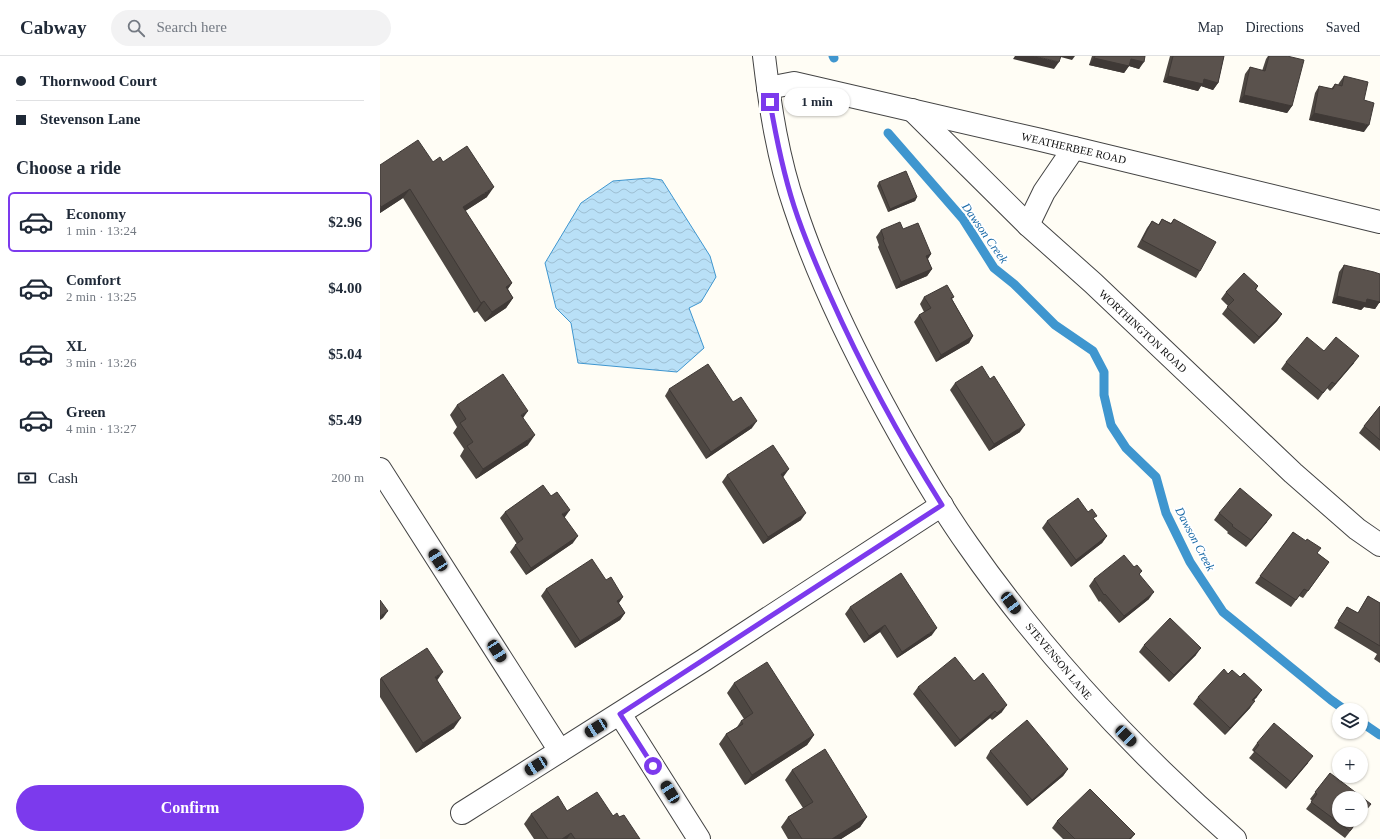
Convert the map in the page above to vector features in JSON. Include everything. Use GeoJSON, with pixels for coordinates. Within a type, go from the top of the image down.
{"type":"FeatureCollection","features":[{"type":"Feature","properties":{"kind":"street","name":"STEVENSON LANE"},"geometry":{"type":"LineString","coordinates":[[764,56],[775,132],[794,206],[810,249],[840,319],[866,373],[915,461],[968,544],[1015,608],[1081,689],[1157,767],[1235,839]]}},
{"type":"Feature","properties":{"kind":"street","name":"WEATHERBEE ROAD"},"geometry":{"type":"LineString","coordinates":[[768,88],[794,83],[1074,148],[1380,222]]}},
{"type":"Feature","properties":{"kind":"street","name":"WORTHINGTON ROAD"},"geometry":{"type":"LineString","coordinates":[[912,110],[1028,225],[1099,289],[1293,473],[1357,529],[1380,545]]}},
{"type":"Feature","properties":{"kind":"street"},"geometry":{"type":"LineString","coordinates":[[1028,225],[1044,192],[1074,148]]}},
{"type":"Feature","properties":{"kind":"street"},"geometry":{"type":"LineString","coordinates":[[380,469],[560,750]]}},
{"type":"Feature","properties":{"kind":"street"},"geometry":{"type":"LineString","coordinates":[[462,813],[560,750],[620,714],[942,505]]}},
{"type":"Feature","properties":{"kind":"street"},"geometry":{"type":"LineString","coordinates":[[620,714],[699,839]]}},
{"type":"Feature","properties":{"kind":"water"},"geometry":{"type":"Polygon","coordinates":[[[649,178],[662,180],[710,256],[716,277],[701,302],[689,308],[704,348],[677,372],[578,363],[571,323],[556,308],[545,263],[581,203],[613,181],[649,178]]]}},
{"type":"Feature","properties":{"kind":"building"},"geometry":{"type":"Polygon","coordinates":[[[1034,56],[1061,56],[1059,62],[1034,56]]]}},
{"type":"Feature","properties":{"kind":"building"},"geometry":{"type":"Polygon","coordinates":[[[1095,56],[1145,56],[1144,62],[1131,59],[1129,66],[1094,58],[1095,56]]]}},
{"type":"Feature","properties":{"kind":"building"},"geometry":{"type":"Polygon","coordinates":[[[1173,56],[1224,56],[1218,83],[1204,79],[1203,84],[1168,76],[1173,56]]]}},
{"type":"Feature","properties":{"kind":"building"},"geometry":{"type":"Polygon","coordinates":[[[1269,56],[1287,56],[1304,60],[1292,106],[1244,95],[1250,67],[1265,71],[1269,56]]]}},
{"type":"Feature","properties":{"kind":"building"},"geometry":{"type":"Polygon","coordinates":[[[1344,76],[1368,82],[1364,100],[1374,103],[1369,125],[1314,113],[1319,86],[1333,89],[1335,84],[1342,86],[1344,76]]]}},
{"type":"Feature","properties":{"kind":"building"},"geometry":{"type":"Polygon","coordinates":[[[418,140],[433,162],[440,157],[443,162],[467,146],[494,187],[463,207],[512,283],[506,287],[513,298],[492,312],[484,301],[481,303],[410,189],[381,207],[380,205],[380,165],[418,140]]]}},
{"type":"Feature","properties":{"kind":"building"},"geometry":{"type":"Polygon","coordinates":[[[906,171],[917,197],[890,209],[879,182],[906,171]]]}},
{"type":"Feature","properties":{"kind":"building"},"geometry":{"type":"Polygon","coordinates":[[[1162,219],[1171,224],[1174,219],[1216,242],[1200,271],[1142,240],[1152,221],[1159,225],[1162,219]]]}},
{"type":"Feature","properties":{"kind":"building"},"geometry":{"type":"Polygon","coordinates":[[[900,222],[903,229],[918,223],[931,254],[926,256],[932,269],[901,282],[883,240],[881,230],[900,222]]]}},
{"type":"Feature","properties":{"kind":"building"},"geometry":{"type":"Polygon","coordinates":[[[1344,265],[1380,274],[1380,302],[1367,299],[1366,303],[1337,296],[1344,265]]]}},
{"type":"Feature","properties":{"kind":"building"},"geometry":{"type":"Polygon","coordinates":[[[1244,273],[1258,286],[1255,289],[1282,314],[1259,337],[1227,307],[1234,300],[1226,292],[1244,273]]]}},
{"type":"Feature","properties":{"kind":"building"},"geometry":{"type":"Polygon","coordinates":[[[947,285],[954,297],[951,298],[973,336],[941,355],[919,315],[931,308],[924,297],[947,285]]]}},
{"type":"Feature","properties":{"kind":"building"},"geometry":{"type":"Polygon","coordinates":[[[1307,337],[1324,351],[1336,337],[1359,356],[1335,384],[1332,382],[1323,393],[1286,362],[1307,337]]]}},
{"type":"Feature","properties":{"kind":"building"},"geometry":{"type":"Polygon","coordinates":[[[708,364],[733,402],[741,397],[757,421],[711,452],[669,389],[708,364]]]}},
{"type":"Feature","properties":{"kind":"building"},"geometry":{"type":"Polygon","coordinates":[[[982,366],[990,379],[994,376],[1025,425],[994,444],[955,383],[982,366]]]}},
{"type":"Feature","properties":{"kind":"building"},"geometry":{"type":"Polygon","coordinates":[[[503,374],[528,411],[521,415],[535,435],[483,469],[467,446],[473,442],[460,423],[466,419],[457,405],[503,374]]]}},
{"type":"Feature","properties":{"kind":"building"},"geometry":{"type":"Polygon","coordinates":[[[1380,406],[1380,440],[1364,426],[1380,406]]]}},
{"type":"Feature","properties":{"kind":"building"},"geometry":{"type":"Polygon","coordinates":[[[773,445],[789,469],[781,474],[806,513],[768,537],[727,475],[773,445]]]}},
{"type":"Feature","properties":{"kind":"building"},"geometry":{"type":"Polygon","coordinates":[[[543,485],[551,496],[557,492],[570,510],[562,514],[578,536],[531,568],[515,545],[523,539],[505,512],[543,485]]]}},
{"type":"Feature","properties":{"kind":"building"},"geometry":{"type":"Polygon","coordinates":[[[1240,488],[1272,515],[1251,540],[1232,526],[1233,525],[1219,513],[1240,488]]]}},
{"type":"Feature","properties":{"kind":"building"},"geometry":{"type":"Polygon","coordinates":[[[1078,498],[1088,512],[1092,509],[1097,516],[1093,518],[1107,536],[1076,560],[1047,521],[1078,498]]]}},
{"type":"Feature","properties":{"kind":"building"},"geometry":{"type":"Polygon","coordinates":[[[1293,532],[1306,541],[1307,539],[1321,548],[1317,553],[1329,562],[1308,591],[1304,589],[1296,600],[1260,576],[1293,532]]]}},
{"type":"Feature","properties":{"kind":"building"},"geometry":{"type":"Polygon","coordinates":[[[1124,555],[1134,567],[1137,565],[1142,571],[1139,574],[1154,592],[1124,616],[1105,594],[1104,595],[1094,579],[1124,555]]]}},
{"type":"Feature","properties":{"kind":"building"},"geometry":{"type":"Polygon","coordinates":[[[592,559],[606,580],[611,577],[623,597],[617,601],[625,613],[580,641],[546,589],[592,559]]]}},
{"type":"Feature","properties":{"kind":"building"},"geometry":{"type":"Polygon","coordinates":[[[901,573],[937,628],[902,652],[885,625],[869,636],[850,607],[901,573]]]}},
{"type":"Feature","properties":{"kind":"building"},"geometry":{"type":"Polygon","coordinates":[[[1368,596],[1380,603],[1380,646],[1338,621],[1347,607],[1358,613],[1368,596]]]}},
{"type":"Feature","properties":{"kind":"building"},"geometry":{"type":"Polygon","coordinates":[[[380,600],[388,611],[380,616],[380,600]]]}},
{"type":"Feature","properties":{"kind":"building"},"geometry":{"type":"Polygon","coordinates":[[[1170,618],[1201,648],[1174,675],[1144,645],[1170,618]]]}},
{"type":"Feature","properties":{"kind":"building"},"geometry":{"type":"Polygon","coordinates":[[[427,648],[443,672],[435,677],[461,718],[423,743],[381,678],[427,648]]]}},
{"type":"Feature","properties":{"kind":"building"},"geometry":{"type":"Polygon","coordinates":[[[955,657],[974,681],[983,673],[1007,705],[997,713],[995,711],[960,740],[918,687],[955,657]]]}},
{"type":"Feature","properties":{"kind":"building"},"geometry":{"type":"Polygon","coordinates":[[[767,662],[814,735],[752,775],[726,734],[743,724],[741,721],[753,713],[734,683],[767,662]]]}},
{"type":"Feature","properties":{"kind":"building"},"geometry":{"type":"Polygon","coordinates":[[[1224,669],[1228,674],[1232,670],[1240,677],[1244,673],[1262,690],[1252,700],[1255,701],[1230,728],[1198,697],[1224,669]]]}},
{"type":"Feature","properties":{"kind":"building"},"geometry":{"type":"Polygon","coordinates":[[[1027,720],[1068,769],[1032,800],[990,751],[1027,720]]]}},
{"type":"Feature","properties":{"kind":"building"},"geometry":{"type":"Polygon","coordinates":[[[1274,723],[1313,756],[1291,782],[1254,751],[1259,745],[1257,743],[1274,723]]]}},
{"type":"Feature","properties":{"kind":"building"},"geometry":{"type":"Polygon","coordinates":[[[825,749],[867,817],[832,839],[802,839],[788,817],[813,802],[792,770],[825,749]]]}},
{"type":"Feature","properties":{"kind":"building"},"geometry":{"type":"Polygon","coordinates":[[[1330,773],[1332,775],[1332,783],[1343,783],[1354,791],[1332,791],[1332,818],[1311,802],[1317,794],[1315,792],[1330,773]]]}},
{"type":"Feature","properties":{"kind":"building"},"geometry":{"type":"Polygon","coordinates":[[[1090,789],[1135,834],[1129,839],[1075,839],[1057,821],[1090,789]]]}},
{"type":"Feature","properties":{"kind":"building"},"geometry":{"type":"Polygon","coordinates":[[[597,792],[613,816],[617,813],[619,817],[624,815],[640,839],[575,839],[571,833],[562,839],[548,839],[531,814],[558,796],[567,811],[597,792]]]}},
{"type":"Feature","properties":{"kind":"building"},"geometry":{"type":"Polygon","coordinates":[[[1345,827],[1353,827],[1350,831],[1345,827]]]}},
{"type":"Feature","properties":{"kind":"waterway","name":"Dawson Creek"},"geometry":{"type":"LineString","coordinates":[[888,133],[963,219],[994,268],[1014,284],[1055,325],[1093,351],[1104,372],[1104,395],[1111,425],[1126,448],[1156,477],[1166,513],[1190,562],[1223,612],[1335,703]]}},
{"type":"Feature","properties":{"kind":"waterway","name":"Dawson Creek"},"geometry":{"type":"LineString","coordinates":[[1368,727],[1380,735]]}},
{"type":"Feature","properties":{"kind":"route"},"geometry":{"type":"LineString","coordinates":[[653,766],[620,714],[942,505],[915,461],[866,373],[824,282],[794,206],[775,132],[770,102]]}}]}
